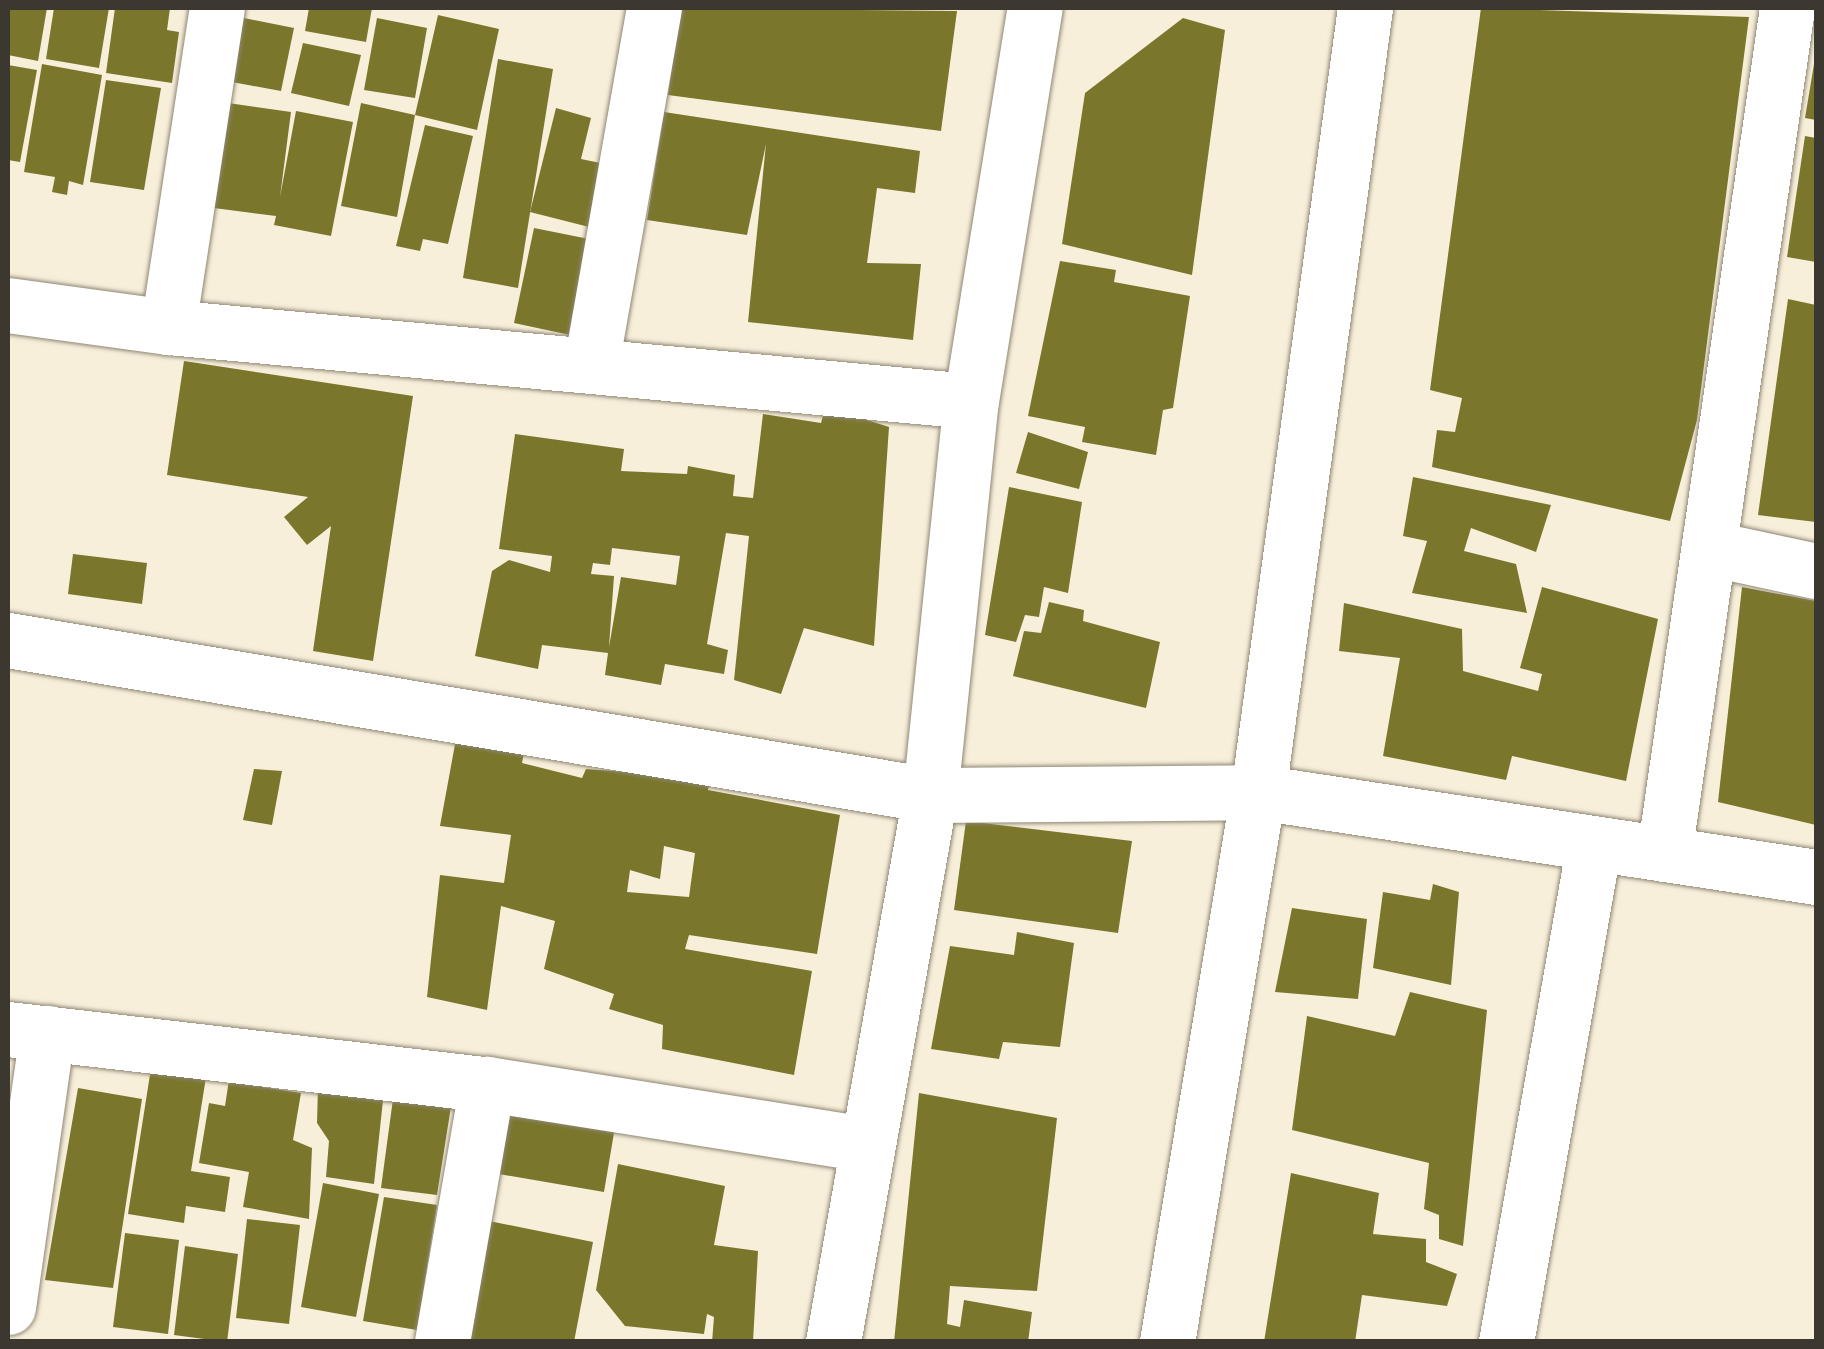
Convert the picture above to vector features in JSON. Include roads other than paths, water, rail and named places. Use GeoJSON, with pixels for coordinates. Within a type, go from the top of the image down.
{"type":"FeatureCollection","features":[{"type":"Feature","properties":{"kind":"street"},"geometry":{"type":"LineString","coordinates":[[168,327],[217,8]]}},
{"type":"Feature","properties":{"kind":"street"},"geometry":{"type":"LineString","coordinates":[[591,365],[654,8]]}},
{"type":"Feature","properties":{"kind":"street"},"geometry":{"type":"LineString","coordinates":[[833,1342],[864,1144],[930,795],[972,401],[1035,8]]}},
{"type":"Feature","properties":{"kind":"street"},"geometry":{"type":"LineString","coordinates":[[1167,1342],[1258,792],[1365,8]]}},
{"type":"Feature","properties":{"kind":"street"},"geometry":{"type":"LineString","coordinates":[[1664,854],[1712,550],[1787,8]]}},
{"type":"Feature","properties":{"kind":"street"},"geometry":{"type":"LineString","coordinates":[[8,306],[168,327],[972,401]]}},
{"type":"Feature","properties":{"kind":"street"},"geometry":{"type":"LineString","coordinates":[[1712,550],[1816,571]]}},
{"type":"Feature","properties":{"kind":"street"},"geometry":{"type":"LineString","coordinates":[[8,640],[930,795],[1258,792],[1816,877]]}},
{"type":"Feature","properties":{"kind":"street"},"geometry":{"type":"LineString","coordinates":[[1506,1342],[1594,844]]}},
{"type":"Feature","properties":{"kind":"street"},"geometry":{"type":"LineString","coordinates":[[8,1307],[27,1031],[487,1084],[864,1144]]}},
{"type":"Feature","properties":{"kind":"street"},"geometry":{"type":"LineString","coordinates":[[442,1342],[487,1084]]}}]}
